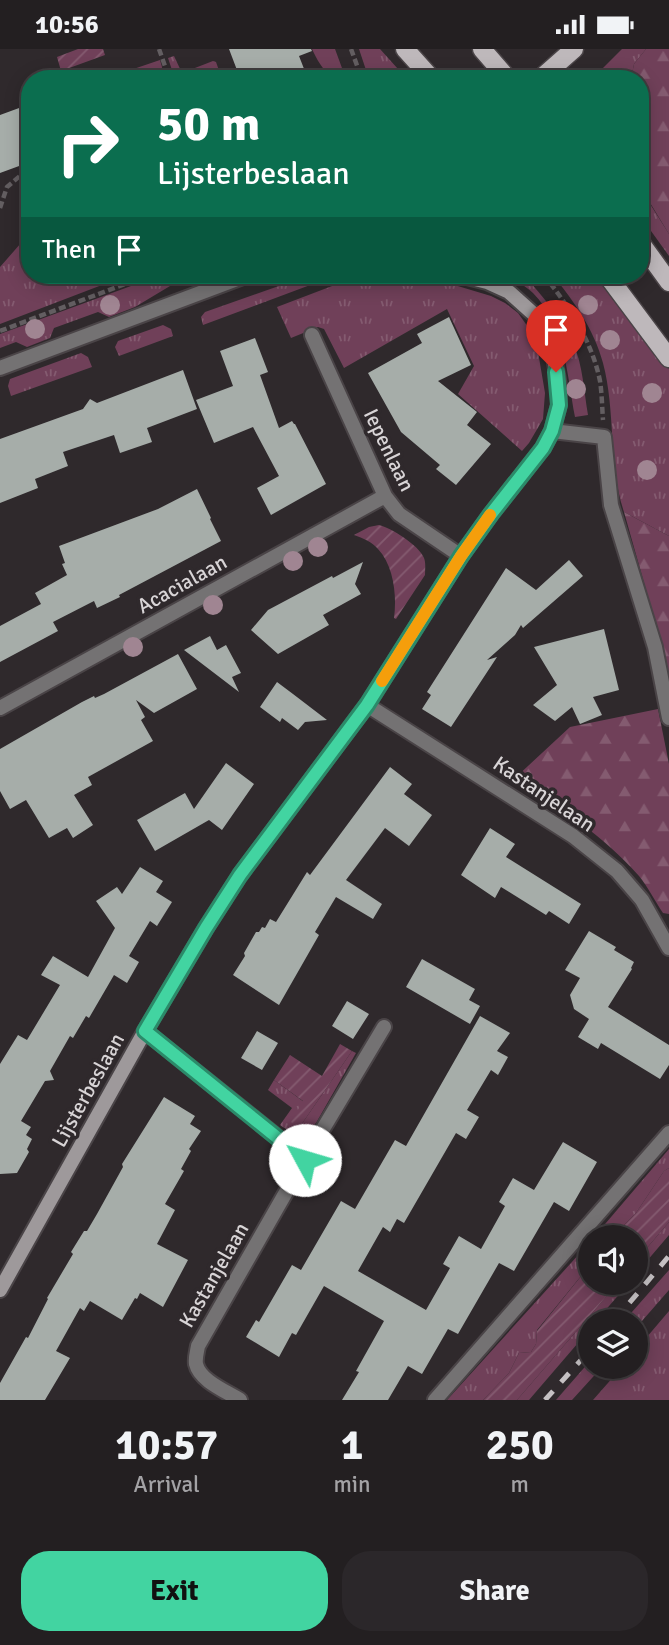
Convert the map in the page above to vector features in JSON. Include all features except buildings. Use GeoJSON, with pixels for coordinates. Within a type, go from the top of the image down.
{"type":"FeatureCollection","features":[{"type":"Feature","properties":{"kind":"main road"},"geometry":{"type":"LineString","coordinates":[[405,49],[424,70]]}},
{"type":"Feature","properties":{"kind":"main road"},"geometry":{"type":"LineString","coordinates":[[482,49],[500,70]]}},
{"type":"Feature","properties":{"kind":"main road"},"geometry":{"type":"LineString","coordinates":[[550,70],[574,49]]}},
{"type":"Feature","properties":{"kind":"main road"},"geometry":{"type":"LineString","coordinates":[[649,254],[669,282]]}},
{"type":"Feature","properties":{"kind":"main road"},"geometry":{"type":"LineString","coordinates":[[614,284],[669,358]]}},
{"type":"Feature","properties":{"kind":"street"},"geometry":{"type":"LineString","coordinates":[[0,368],[224,284]]}},
{"type":"Feature","properties":{"kind":"street","name":"Lijsterbeslaan"},"geometry":{"type":"LineString","coordinates":[[0,1290],[145,1031],[240,875],[367,705],[461,556],[543,448],[552,431],[559,405],[559,386],[554,357],[538,318],[509,292],[491,284]]}},
{"type":"Feature","properties":{"kind":"street","name":"Iepenlaan"},"geometry":{"type":"LineString","coordinates":[[312,335],[385,496],[399,514],[461,556]]}},
{"type":"Feature","properties":{"kind":"street"},"geometry":{"type":"LineString","coordinates":[[552,431],[604,437],[611,505],[655,647],[669,718]]}},
{"type":"Feature","properties":{"kind":"street","name":"Acacialaan"},"geometry":{"type":"LineString","coordinates":[[0,708],[385,496]]}},
{"type":"Feature","properties":{"kind":"street","name":"Kastanjelaan"},"geometry":{"type":"LineString","coordinates":[[367,705],[573,836],[617,871],[642,899],[669,948]]}},
{"type":"Feature","properties":{"kind":"street","name":"Kastanjelaan"},"geometry":{"type":"LineString","coordinates":[[240,1400],[205,1378],[199,1371],[195,1361],[198,1346],[384,1027]]}},
{"type":"Feature","properties":{"kind":"street"},"geometry":{"type":"LineString","coordinates":[[145,1031],[305,1160]]}},
{"type":"Feature","properties":{"kind":"street"},"geometry":{"type":"LineString","coordinates":[[435,1400],[669,1133]]}},
{"type":"Feature","properties":{"kind":"path"},"geometry":{"type":"LineString","coordinates":[[159,49],[166,70]]}},
{"type":"Feature","properties":{"kind":"path"},"geometry":{"type":"LineString","coordinates":[[351,49],[359,70]]}},
{"type":"Feature","properties":{"kind":"path"},"geometry":{"type":"LineString","coordinates":[[0,208],[7,187],[21,175]]}},
{"type":"Feature","properties":{"kind":"path"},"geometry":{"type":"LineString","coordinates":[[0,331],[125,284]]}},
{"type":"Feature","properties":{"kind":"path"},"geometry":{"type":"LineString","coordinates":[[551,284],[576,320],[590,350],[600,381],[604,437]]}},
{"type":"Feature","properties":{"kind":"green space"},"geometry":{"type":"Polygon","coordinates":[[[78,49],[103,49],[105,55],[64,70],[61,70],[57,57],[78,49]]]}},
{"type":"Feature","properties":{"kind":"green space"},"geometry":{"type":"Polygon","coordinates":[[[312,49],[335,49],[343,70],[326,70],[312,49]]]}},
{"type":"Feature","properties":{"kind":"green space"},"geometry":{"type":"Polygon","coordinates":[[[359,49],[380,49],[399,70],[366,70],[359,49]]]}},
{"type":"Feature","properties":{"kind":"green space"},"geometry":{"type":"Polygon","coordinates":[[[622,49],[646,49],[634,64],[633,70],[603,68],[622,49]]]}},
{"type":"Feature","properties":{"kind":"green space"},"geometry":{"type":"Polygon","coordinates":[[[646,49],[669,49],[669,234],[649,201],[649,70],[633,70],[634,64],[646,49]]]}},
{"type":"Feature","properties":{"kind":"green space"},"geometry":{"type":"Polygon","coordinates":[[[174,56],[181,70],[172,70],[168,58],[174,56]]]}},
{"type":"Feature","properties":{"kind":"green space"},"geometry":{"type":"Polygon","coordinates":[[[160,60],[162,67],[162,70],[131,70],[160,60]]]}},
{"type":"Feature","properties":{"kind":"green space"},"geometry":{"type":"Polygon","coordinates":[[[213,61],[219,70],[190,70],[213,61]]]}},
{"type":"Feature","properties":{"kind":"green space"},"geometry":{"type":"Polygon","coordinates":[[[649,202],[669,234],[669,256],[649,228],[649,202]]]}},
{"type":"Feature","properties":{"kind":"green space"},"geometry":{"type":"Polygon","coordinates":[[[21,243],[21,284],[104,284],[0,324],[0,267],[21,243]]]}},
{"type":"Feature","properties":{"kind":"green space"},"geometry":{"type":"Polygon","coordinates":[[[136,284],[173,284],[135,307],[109,317],[98,312],[54,328],[50,338],[27,347],[16,342],[0,348],[0,334],[136,284]]]}},
{"type":"Feature","properties":{"kind":"green space"},"geometry":{"type":"Polygon","coordinates":[[[284,284],[313,284],[203,325],[201,317],[205,312],[284,284]]]}},
{"type":"Feature","properties":{"kind":"green space"},"geometry":{"type":"Polygon","coordinates":[[[337,284],[451,284],[491,296],[518,313],[537,346],[545,393],[543,419],[522,451],[458,394],[474,366],[447,309],[344,368],[324,329],[318,327],[291,338],[277,307],[337,284]]]}},
{"type":"Feature","properties":{"kind":"green space"},"geometry":{"type":"Polygon","coordinates":[[[521,284],[532,284],[551,307],[573,343],[583,379],[588,415],[575,417],[567,368],[558,335],[544,306],[521,284]]]}},
{"type":"Feature","properties":{"kind":"green space"},"geometry":{"type":"Polygon","coordinates":[[[560,284],[603,284],[669,369],[669,536],[624,512],[616,475],[610,400],[603,363],[589,327],[560,284]]]}},
{"type":"Feature","properties":{"kind":"green space"},"geometry":{"type":"Polygon","coordinates":[[[163,325],[171,329],[173,336],[119,356],[115,347],[118,341],[163,325]]]}},
{"type":"Feature","properties":{"kind":"green space"},"geometry":{"type":"Polygon","coordinates":[[[81,353],[88,357],[92,367],[11,396],[8,386],[10,379],[81,353]]]}},
{"type":"Feature","properties":{"kind":"green space"},"geometry":{"type":"Polygon","coordinates":[[[624,512],[669,536],[669,680],[663,650],[624,512]]]}},
{"type":"Feature","properties":{"kind":"green space"},"geometry":{"type":"Polygon","coordinates":[[[379,525],[411,543],[421,553],[425,562],[425,575],[396,619],[393,582],[388,564],[376,547],[354,535],[379,525]]]}},
{"type":"Feature","properties":{"kind":"green space"},"geometry":{"type":"Polygon","coordinates":[[[658,709],[669,764],[669,914],[663,913],[639,876],[610,847],[564,811],[514,779],[570,727],[658,709]]]}},
{"type":"Feature","properties":{"kind":"green space"},"geometry":{"type":"Polygon","coordinates":[[[340,1044],[352,1051],[299,1128],[291,1122],[303,1101],[274,1080],[290,1055],[322,1076],[340,1044]]]}},
{"type":"Feature","properties":{"kind":"green space"},"geometry":{"type":"Polygon","coordinates":[[[352,1051],[356,1053],[316,1123],[302,1133],[290,1131],[280,1125],[292,1108],[268,1090],[274,1080],[304,1102],[299,1128],[352,1051]]]}},
{"type":"Feature","properties":{"kind":"green space"},"geometry":{"type":"Polygon","coordinates":[[[669,1149],[669,1168],[664,1171],[636,1213],[624,1225],[604,1225],[669,1149]]]}},
{"type":"Feature","properties":{"kind":"green space"},"geometry":{"type":"Polygon","coordinates":[[[669,1168],[669,1222],[648,1247],[648,1225],[624,1225],[636,1213],[664,1171],[669,1168]]]}},
{"type":"Feature","properties":{"kind":"green space"},"geometry":{"type":"Polygon","coordinates":[[[669,1222],[669,1235],[648,1260],[648,1247],[669,1222]]]}},
{"type":"Feature","properties":{"kind":"green space"},"geometry":{"type":"Polygon","coordinates":[[[578,1255],[578,1280],[537,1330],[536,1344],[531,1352],[519,1353],[509,1373],[483,1400],[447,1400],[578,1255]]]}},
{"type":"Feature","properties":{"kind":"green space"},"geometry":{"type":"Polygon","coordinates":[[[669,1270],[669,1290],[648,1314],[648,1309],[635,1309],[669,1270]]]}},
{"type":"Feature","properties":{"kind":"green space"},"geometry":{"type":"Polygon","coordinates":[[[578,1280],[578,1295],[608,1295],[596,1309],[578,1309],[578,1329],[517,1400],[483,1400],[509,1373],[519,1353],[531,1352],[536,1344],[537,1331],[578,1280]]]}},
{"type":"Feature","properties":{"kind":"green space"},"geometry":{"type":"Polygon","coordinates":[[[608,1295],[619,1295],[606,1309],[596,1309],[608,1295]]]}},
{"type":"Feature","properties":{"kind":"green space"},"geometry":{"type":"Polygon","coordinates":[[[669,1311],[669,1400],[593,1400],[611,1379],[648,1379],[648,1336],[669,1311]]]}},
{"type":"Feature","properties":{"kind":"green space"},"geometry":{"type":"Polygon","coordinates":[[[578,1329],[578,1343],[529,1400],[517,1400],[578,1329]]]}},
{"type":"Feature","properties":{"kind":"green space"},"geometry":{"type":"Polygon","coordinates":[[[578,1375],[578,1379],[591,1379],[572,1400],[556,1400],[578,1375]]]}},
{"type":"Feature","properties":{"kind":"railway"},"geometry":{"type":"LineString","coordinates":[[624,1309],[669,1256]]}},
{"type":"Feature","properties":{"kind":"railway"},"geometry":{"type":"LineString","coordinates":[[545,1400],[578,1363]]}},
{"type":"Feature","properties":{"kind":"slow traffic"},"geometry":{"type":"LineString","coordinates":[[382,681],[490,515]]}},
{"type":"Feature","properties":{"kind":"route"},"geometry":{"type":"LineString","coordinates":[[305,1160],[145,1031],[240,875],[367,705],[461,556],[543,448],[552,431],[559,405],[556,372]]}}]}
